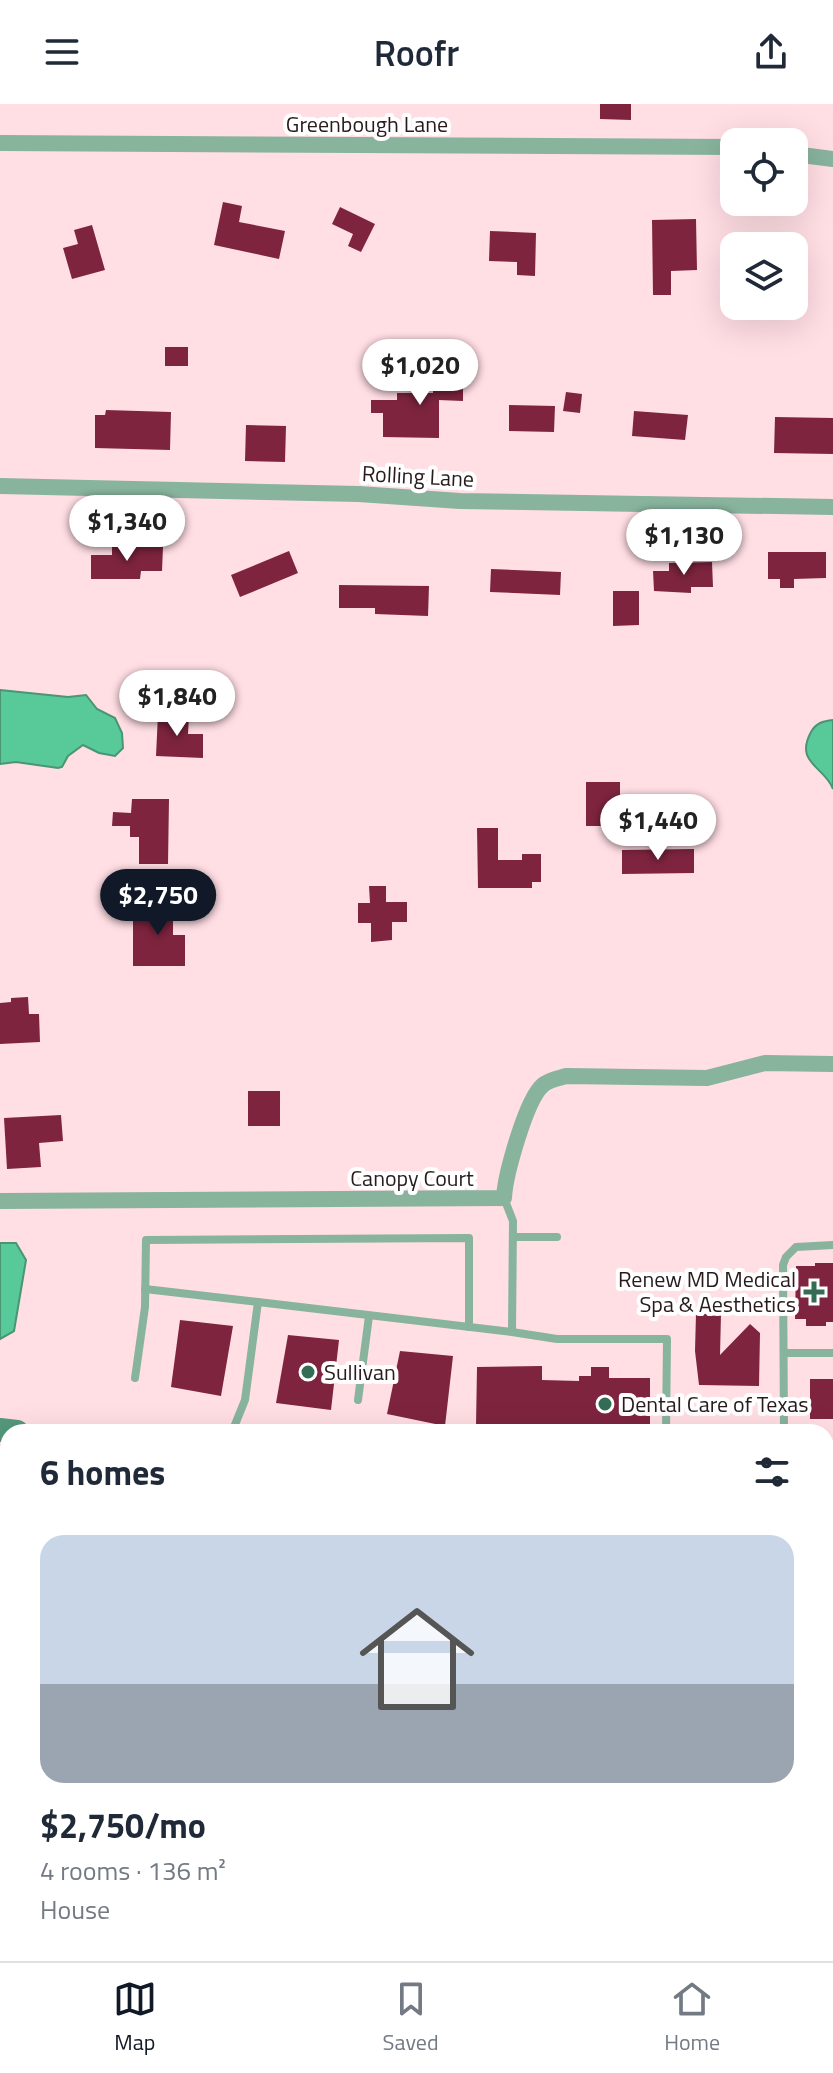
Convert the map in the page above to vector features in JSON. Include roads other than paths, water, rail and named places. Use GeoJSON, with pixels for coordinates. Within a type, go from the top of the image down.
{"type":"FeatureCollection","features":[{"type":"Feature","properties":{"kind":"street","name":"Greenbough Lane"},"geometry":{"type":"LineString","coordinates":[[0,143],[720,147]]}},
{"type":"Feature","properties":{"kind":"street"},"geometry":{"type":"LineString","coordinates":[[808,156],[833,159]]}},
{"type":"Feature","properties":{"kind":"street","name":"Rolling Lane"},"geometry":{"type":"LineString","coordinates":[[0,486],[359,494],[460,501],[833,507]]}},
{"type":"Feature","properties":{"kind":"street","name":"Canopy Court"},"geometry":{"type":"LineString","coordinates":[[0,1201],[504,1198],[505,1182],[532,1097],[544,1083],[566,1076],[707,1078],[765,1063],[833,1064]]}},
{"type":"Feature","properties":{"kind":"lane"},"geometry":{"type":"LineString","coordinates":[[504,1198],[513,1221],[512,1332]]}},
{"type":"Feature","properties":{"kind":"lane"},"geometry":{"type":"LineString","coordinates":[[513,1237],[557,1237]]}},
{"type":"Feature","properties":{"kind":"lane"},"geometry":{"type":"LineString","coordinates":[[135,1378],[145,1289],[146,1240],[469,1238],[469,1327]]}},
{"type":"Feature","properties":{"kind":"lane"},"geometry":{"type":"LineString","coordinates":[[784,1424],[783,1265],[796,1247],[833,1245]]}},
{"type":"Feature","properties":{"kind":"lane"},"geometry":{"type":"LineString","coordinates":[[145,1289],[557,1339],[667,1339],[666,1424]]}},
{"type":"Feature","properties":{"kind":"lane"},"geometry":{"type":"LineString","coordinates":[[235,1424],[245,1400],[258,1302]]}},
{"type":"Feature","properties":{"kind":"lane"},"geometry":{"type":"LineString","coordinates":[[358,1400],[369,1316]]}},
{"type":"Feature","properties":{"kind":"lane"},"geometry":{"type":"LineString","coordinates":[[784,1353],[833,1353]]}},
{"type":"Feature","properties":{"kind":"place","name":"Renew MD Medical Spa & Aesthetics"},"geometry":{"type":"Point","coordinates":[814,1292]}},
{"type":"Feature","properties":{"kind":"place","name":"Sullivan"},"geometry":{"type":"Point","coordinates":[308,1372]}},
{"type":"Feature","properties":{"kind":"place","name":"Dental Care of Texas"},"geometry":{"type":"Point","coordinates":[605,1404]}}]}
